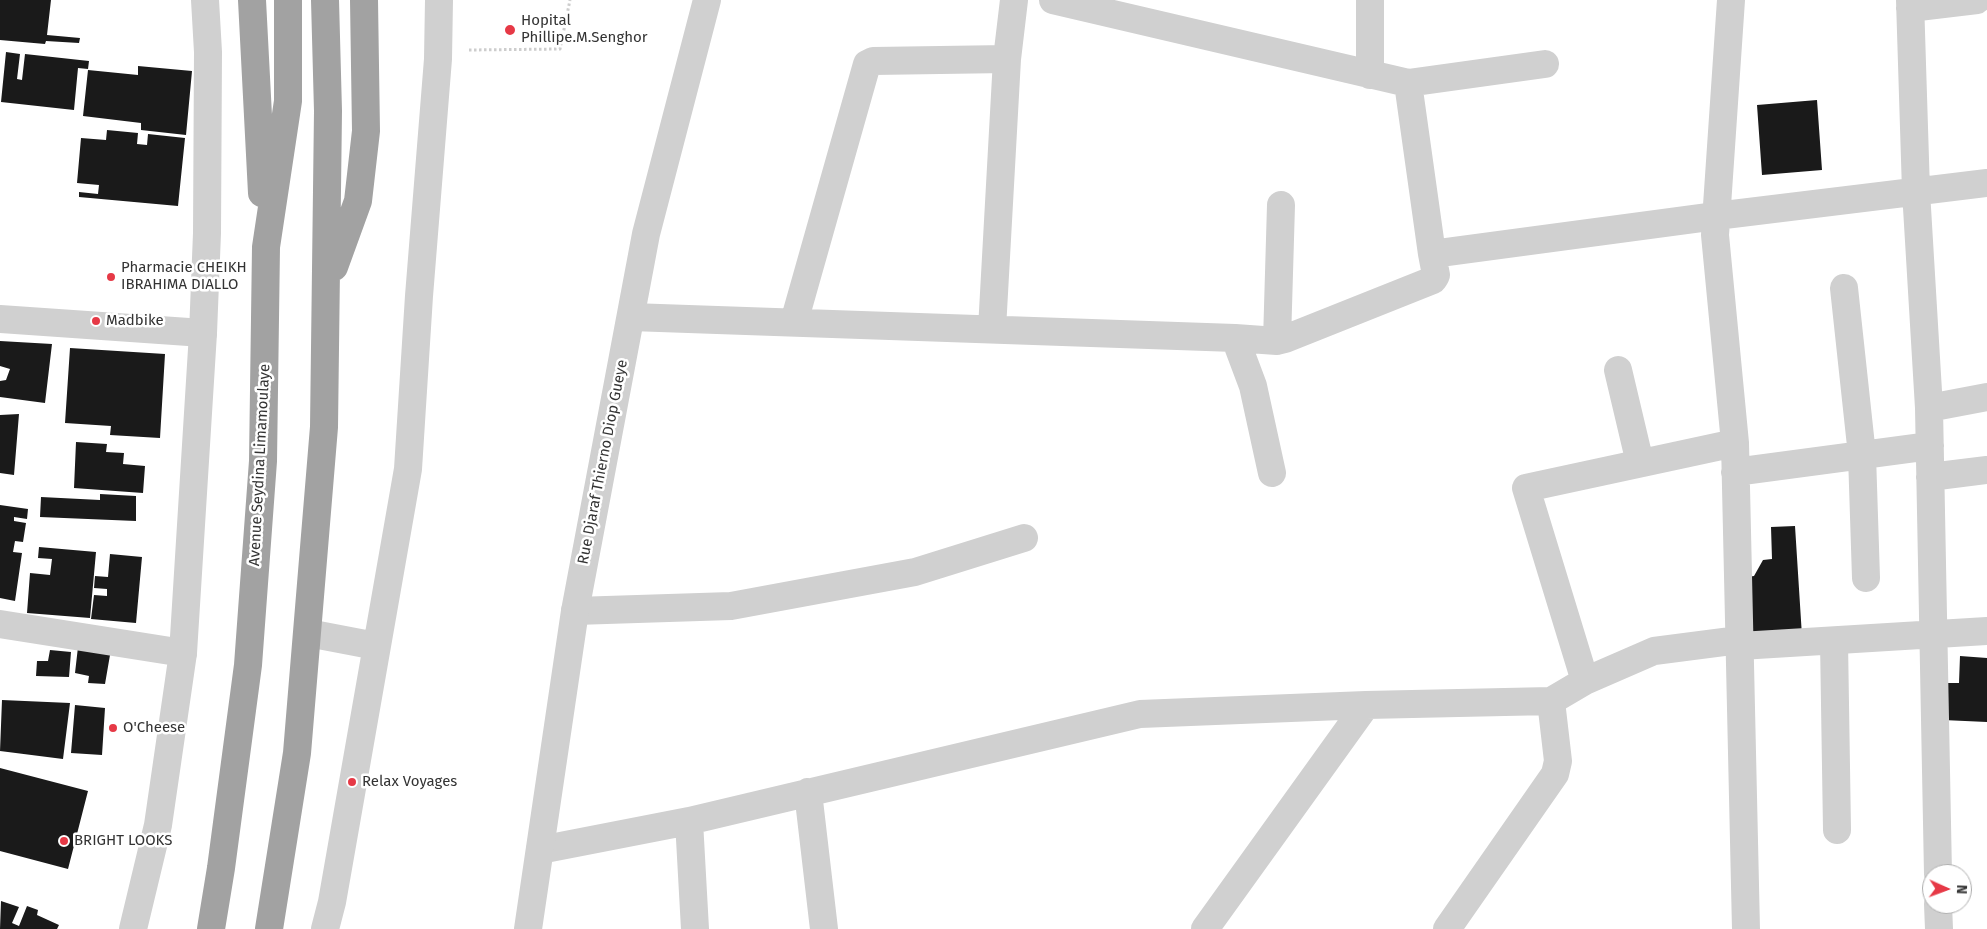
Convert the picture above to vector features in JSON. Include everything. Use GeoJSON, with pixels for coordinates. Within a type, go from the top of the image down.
{"type":"FeatureCollection","features":[{"type":"Feature","properties":{"kind":"highway"},"geometry":{"type":"LineString","coordinates":[[252,0],[266,247]]}},
{"type":"Feature","properties":{"kind":"highway","name":"Avenue Seydina Limamoulaye"},"geometry":{"type":"LineString","coordinates":[[211,929],[222,868],[248,665],[263,461],[266,247],[288,101],[288,0]]}},
{"type":"Feature","properties":{"kind":"highway"},"geometry":{"type":"LineString","coordinates":[[269,929],[297,752],[324,427],[328,111],[325,0]]}},
{"type":"Feature","properties":{"kind":"highway"},"geometry":{"type":"LineString","coordinates":[[327,285],[358,202],[366,131],[364,0]]}},
{"type":"Feature","properties":{"kind":"street"},"geometry":{"type":"LineString","coordinates":[[134,929],[158,825],[183,653],[203,333],[207,233],[208,71],[205,0]]}},
{"type":"Feature","properties":{"kind":"street"},"geometry":{"type":"LineString","coordinates":[[326,929],[334,893],[408,469],[438,50],[439,0]]}},
{"type":"Feature","properties":{"kind":"street","name":"Rue Djaraf Thierno Diop Gueye"},"geometry":{"type":"LineString","coordinates":[[528,929],[575,611],[646,234],[707,0]]}},
{"type":"Feature","properties":{"kind":"street"},"geometry":{"type":"LineString","coordinates":[[992,329],[1007,59],[1014,0]]}},
{"type":"Feature","properties":{"kind":"street"},"geometry":{"type":"LineString","coordinates":[[1053,0],[1408,84],[1545,64]]}},
{"type":"Feature","properties":{"kind":"street"},"geometry":{"type":"LineString","coordinates":[[1370,0],[1370,75]]}},
{"type":"Feature","properties":{"kind":"street"},"geometry":{"type":"LineString","coordinates":[[1731,0],[1715,235],[1735,442],[1746,929]]}},
{"type":"Feature","properties":{"kind":"street"},"geometry":{"type":"LineString","coordinates":[[1938,864],[1930,408],[1916,191],[1910,4],[1976,0]]}},
{"type":"Feature","properties":{"kind":"street"},"geometry":{"type":"LineString","coordinates":[[794,322],[867,64],[872,61],[1007,59]]}},
{"type":"Feature","properties":{"kind":"street"},"geometry":{"type":"LineString","coordinates":[[631,318],[992,329],[1277,341],[1433,280],[1436,275],[1408,84]]}},
{"type":"Feature","properties":{"kind":"street"},"geometry":{"type":"LineString","coordinates":[[1432,254],[1987,182]]}},
{"type":"Feature","properties":{"kind":"street"},"geometry":{"type":"LineString","coordinates":[[1277,341],[1281,205]]}},
{"type":"Feature","properties":{"kind":"street"},"geometry":{"type":"LineString","coordinates":[[1844,288],[1862,455],[1866,578]]}},
{"type":"Feature","properties":{"kind":"street"},"geometry":{"type":"LineString","coordinates":[[0,320],[203,333]]}},
{"type":"Feature","properties":{"kind":"street"},"geometry":{"type":"LineString","coordinates":[[1235,338],[1254,386],[1272,472]]}},
{"type":"Feature","properties":{"kind":"street"},"geometry":{"type":"LineString","coordinates":[[1618,370],[1640,463]]}},
{"type":"Feature","properties":{"kind":"street"},"geometry":{"type":"LineString","coordinates":[[1930,408],[1987,397]]}},
{"type":"Feature","properties":{"kind":"street"},"geometry":{"type":"LineString","coordinates":[[1585,681],[1526,488],[1735,442]]}},
{"type":"Feature","properties":{"kind":"street"},"geometry":{"type":"LineString","coordinates":[[1735,472],[1930,446]]}},
{"type":"Feature","properties":{"kind":"street"},"geometry":{"type":"LineString","coordinates":[[1930,477],[1987,470]]}},
{"type":"Feature","properties":{"kind":"street"},"geometry":{"type":"LineString","coordinates":[[575,611],[731,606],[915,572],[1024,538]]}},
{"type":"Feature","properties":{"kind":"street"},"geometry":{"type":"LineString","coordinates":[[0,624],[183,653]]}},
{"type":"Feature","properties":{"kind":"street"},"geometry":{"type":"LineString","coordinates":[[540,850],[689,821],[1140,714],[1366,705],[1551,701],[1585,681],[1654,651],[1739,643],[1834,641],[1987,631]]}},
{"type":"Feature","properties":{"kind":"street"},"geometry":{"type":"LineString","coordinates":[[308,633],[376,646]]}},
{"type":"Feature","properties":{"kind":"street"},"geometry":{"type":"LineString","coordinates":[[1834,641],[1837,830]]}},
{"type":"Feature","properties":{"kind":"street"},"geometry":{"type":"LineString","coordinates":[[1447,929],[1555,774],[1558,762],[1551,701]]}},
{"type":"Feature","properties":{"kind":"street"},"geometry":{"type":"LineString","coordinates":[[1205,929],[1366,705]]}},
{"type":"Feature","properties":{"kind":"street"},"geometry":{"type":"LineString","coordinates":[[808,792],[824,929]]}},
{"type":"Feature","properties":{"kind":"street"},"geometry":{"type":"LineString","coordinates":[[689,821],[695,929]]}},
{"type":"Feature","properties":{"kind":"street"},"geometry":{"type":"LineString","coordinates":[[1938,914],[1938,929]]}},
{"type":"Feature","properties":{"kind":"path"},"geometry":{"type":"LineString","coordinates":[[438,50],[560,49],[570,0]]}},
{"type":"Feature","properties":{"kind":"building"},"geometry":{"type":"Polygon","coordinates":[[[0,0],[51,0],[47,35],[80,38],[79,43],[46,41],[45,44],[0,40],[0,0]]]}},
{"type":"Feature","properties":{"kind":"building"},"geometry":{"type":"Polygon","coordinates":[[[6,52],[20,54],[17,79],[22,80],[25,54],[89,61],[88,69],[78,68],[74,110],[1,102],[6,52]]]}},
{"type":"Feature","properties":{"kind":"building"},"geometry":{"type":"Polygon","coordinates":[[[138,66],[192,71],[186,135],[141,130],[141,123],[83,116],[88,70],[138,75],[138,66]]]}},
{"type":"Feature","properties":{"kind":"building"},"geometry":{"type":"Polygon","coordinates":[[[1817,100],[1822,170],[1762,175],[1757,105],[1817,100]]]}},
{"type":"Feature","properties":{"kind":"building"},"geometry":{"type":"Polygon","coordinates":[[[107,130],[138,133],[137,144],[147,145],[148,134],[185,138],[178,206],[79,197],[79,192],[98,194],[99,185],[77,183],[81,138],[106,140],[107,130]]]}},
{"type":"Feature","properties":{"kind":"building"},"geometry":{"type":"Polygon","coordinates":[[[0,341],[52,344],[45,403],[0,397],[0,381],[6,380],[10,369],[0,366],[0,341]]]}},
{"type":"Feature","properties":{"kind":"building"},"geometry":{"type":"Polygon","coordinates":[[[70,348],[165,354],[160,438],[110,435],[111,426],[65,423],[70,348]]]}},
{"type":"Feature","properties":{"kind":"building"},"geometry":{"type":"Polygon","coordinates":[[[19,414],[14,475],[0,473],[0,415],[19,414]]]}},
{"type":"Feature","properties":{"kind":"building"},"geometry":{"type":"Polygon","coordinates":[[[76,442],[107,444],[106,452],[124,453],[123,464],[145,466],[143,493],[74,488],[76,442]]]}},
{"type":"Feature","properties":{"kind":"building"},"geometry":{"type":"Polygon","coordinates":[[[100,494],[136,496],[136,521],[40,517],[41,497],[100,500],[100,494]]]}},
{"type":"Feature","properties":{"kind":"building"},"geometry":{"type":"Polygon","coordinates":[[[0,505],[28,509],[27,519],[14,517],[14,521],[26,523],[23,542],[15,541],[13,552],[22,553],[15,601],[0,598],[0,505]]]}},
{"type":"Feature","properties":{"kind":"building"},"geometry":{"type":"Polygon","coordinates":[[[1795,526],[1802,636],[1752,640],[1747,577],[1754,576],[1763,560],[1772,559],[1771,527],[1795,526]]]}},
{"type":"Feature","properties":{"kind":"building"},"geometry":{"type":"Polygon","coordinates":[[[39,547],[96,552],[90,618],[27,613],[30,573],[50,575],[52,559],[38,558],[39,547]]]}},
{"type":"Feature","properties":{"kind":"building"},"geometry":{"type":"Polygon","coordinates":[[[110,554],[142,557],[136,623],[91,619],[94,595],[107,596],[107,589],[94,588],[95,576],[108,577],[110,554]]]}},
{"type":"Feature","properties":{"kind":"building"},"geometry":{"type":"Polygon","coordinates":[[[78,647],[110,655],[105,684],[88,683],[89,676],[75,673],[78,647]]]}},
{"type":"Feature","properties":{"kind":"building"},"geometry":{"type":"Polygon","coordinates":[[[50,650],[71,652],[69,677],[36,676],[37,661],[48,661],[50,650]]]}},
{"type":"Feature","properties":{"kind":"building"},"geometry":{"type":"Polygon","coordinates":[[[1960,656],[1987,658],[1987,722],[1943,720],[1945,683],[1959,683],[1960,656]]]}},
{"type":"Feature","properties":{"kind":"building"},"geometry":{"type":"Polygon","coordinates":[[[2,700],[70,703],[63,759],[0,751],[2,700]]]}},
{"type":"Feature","properties":{"kind":"building"},"geometry":{"type":"Polygon","coordinates":[[[75,705],[105,708],[102,755],[71,753],[75,705]]]}},
{"type":"Feature","properties":{"kind":"building"},"geometry":{"type":"Polygon","coordinates":[[[0,768],[88,791],[68,869],[0,851],[0,768]]]}},
{"type":"Feature","properties":{"kind":"building"},"geometry":{"type":"Polygon","coordinates":[[[1,901],[19,907],[12,923],[19,926],[27,906],[38,910],[37,915],[59,925],[57,929],[0,929],[1,901]]]}},
{"type":"Feature","properties":{"kind":"place","name":"Hopital Phillipe.M.Senghor"},"geometry":{"type":"Point","coordinates":[510,30]}},
{"type":"Feature","properties":{"kind":"place","name":"Pharmacie CHEIKH IBRAHIMA DIALLO"},"geometry":{"type":"Point","coordinates":[111,277]}},
{"type":"Feature","properties":{"kind":"place","name":"Madbike"},"geometry":{"type":"Point","coordinates":[96,321]}},
{"type":"Feature","properties":{"kind":"place","name":"O'Cheese"},"geometry":{"type":"Point","coordinates":[113,728]}},
{"type":"Feature","properties":{"kind":"place","name":"Relax Voyages"},"geometry":{"type":"Point","coordinates":[352,782]}},
{"type":"Feature","properties":{"kind":"place","name":"BRIGHT LOOKS"},"geometry":{"type":"Point","coordinates":[64,841]}}]}
